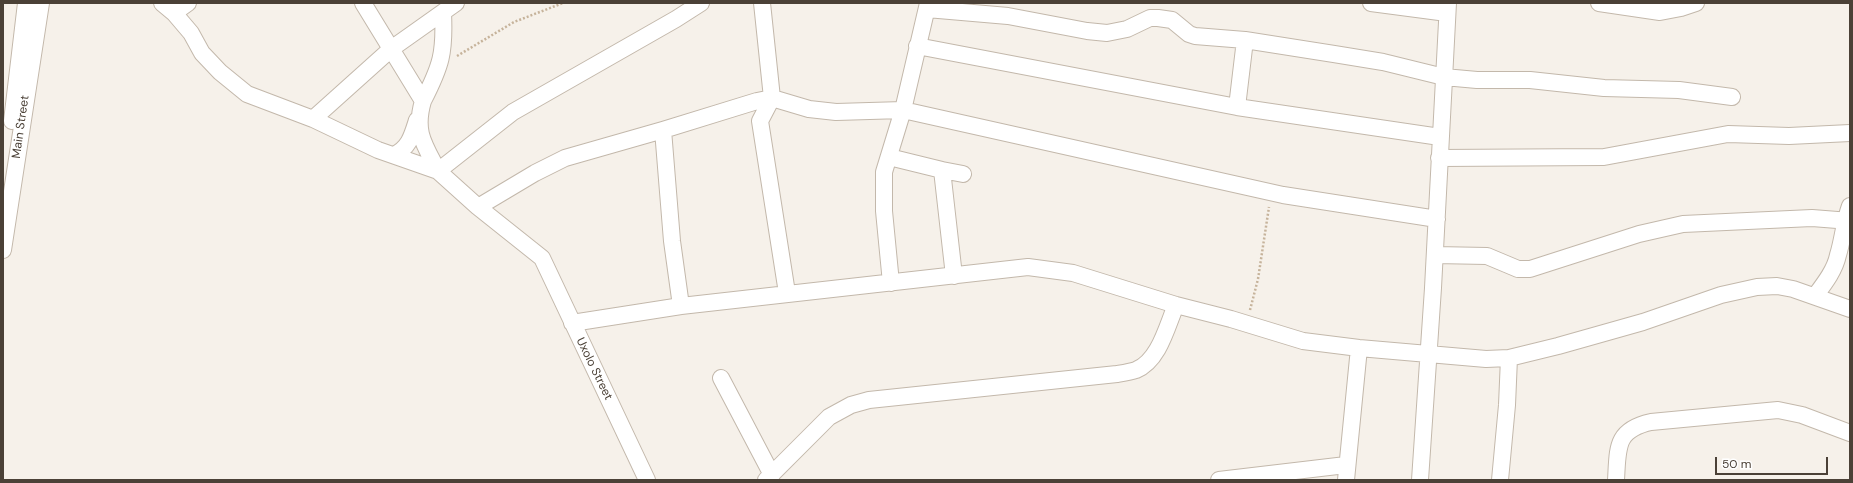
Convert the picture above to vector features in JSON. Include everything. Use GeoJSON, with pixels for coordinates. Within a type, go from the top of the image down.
{"type":"FeatureCollection","features":[{"type":"Feature","properties":{"kind":"street","name":"Main Street"},"geometry":{"type":"LineString","coordinates":[[3,182],[26,3]]}},
{"type":"Feature","properties":{"kind":"street","name":"Main Street"},"geometry":{"type":"LineString","coordinates":[[3,250],[41,3]]}},
{"type":"Feature","properties":{"kind":"street"},"geometry":{"type":"LineString","coordinates":[[188,3],[168,8],[211,63],[247,94],[313,119],[378,150],[438,171]]}},
{"type":"Feature","properties":{"kind":"street"},"geometry":{"type":"LineString","coordinates":[[363,3],[391,49],[421,109],[420,135],[438,171],[478,208],[535,173],[565,158],[757,101],[772,98],[809,109],[836,112],[903,110],[1272,193],[1437,219]]}},
{"type":"Feature","properties":{"kind":"street"},"geometry":{"type":"LineString","coordinates":[[313,119],[391,49],[456,3]]}},
{"type":"Feature","properties":{"kind":"street"},"geometry":{"type":"LineString","coordinates":[[438,171],[513,112],[676,19],[701,3]]}},
{"type":"Feature","properties":{"kind":"street"},"geometry":{"type":"LineString","coordinates":[[762,3],[772,98],[760,121],[787,293]]}},
{"type":"Feature","properties":{"kind":"street"},"geometry":{"type":"LineString","coordinates":[[1371,3],[1448,8],[1429,354],[1420,480]]}},
{"type":"Feature","properties":{"kind":"street"},"geometry":{"type":"LineString","coordinates":[[1599,3],[1660,12],[1681,8],[1696,3]]}},
{"type":"Feature","properties":{"kind":"street"},"geometry":{"type":"LineString","coordinates":[[891,283],[883,186],[884,172],[903,110],[917,46],[928,6],[1008,16],[1087,31],[1107,33],[1127,29],[1150,18],[1158,18],[1172,20],[1189,34],[1195,36],[1246,40],[1383,62],[1444,77],[1477,80],[1530,80],[1604,88],[1679,90],[1732,97]]}},
{"type":"Feature","properties":{"kind":"street"},"geometry":{"type":"LineString","coordinates":[[394,155],[402,151],[412,136],[421,109],[439,66],[444,38],[443,13]]}},
{"type":"Feature","properties":{"kind":"street"},"geometry":{"type":"LineString","coordinates":[[1237,107],[1246,40]]}},
{"type":"Feature","properties":{"kind":"street"},"geometry":{"type":"LineString","coordinates":[[917,46],[1237,107],[1440,137]]}},
{"type":"Feature","properties":{"kind":"street"},"geometry":{"type":"LineString","coordinates":[[663,130],[672,241],[681,306]]}},
{"type":"Feature","properties":{"kind":"street"},"geometry":{"type":"LineString","coordinates":[[1439,158],[1604,157],[1728,134],[1789,136],[1850,133]]}},
{"type":"Feature","properties":{"kind":"street"},"geometry":{"type":"LineString","coordinates":[[889,157],[962,174]]}},
{"type":"Feature","properties":{"kind":"street"},"geometry":{"type":"LineString","coordinates":[[942,170],[954,276]]}},
{"type":"Feature","properties":{"kind":"street","name":"Uxolo Street"},"geometry":{"type":"LineString","coordinates":[[478,208],[542,258],[648,480]]}},
{"type":"Feature","properties":{"kind":"street"},"geometry":{"type":"LineString","coordinates":[[1434,255],[1487,256],[1518,268],[1530,269],[1639,234],[1683,224],[1848,216],[1838,257],[1825,283],[1815,296]]}},
{"type":"Feature","properties":{"kind":"street"},"geometry":{"type":"LineString","coordinates":[[572,323],[681,306],[1028,267],[1057,270],[1088,277],[1176,305],[1303,341],[1359,348],[1486,359],[1509,358],[1643,322],[1746,288],[1777,286],[1815,296],[1850,310]]}},
{"type":"Feature","properties":{"kind":"street"},"geometry":{"type":"LineString","coordinates":[[721,378],[769,477],[828,417],[851,405],[869,400],[1117,374],[1135,370],[1150,359],[1157,349],[1176,305]]}},
{"type":"Feature","properties":{"kind":"street"},"geometry":{"type":"LineString","coordinates":[[1219,480],[1346,473],[1359,348]]}},
{"type":"Feature","properties":{"kind":"street"},"geometry":{"type":"LineString","coordinates":[[1500,480],[1507,405],[1509,358]]}},
{"type":"Feature","properties":{"kind":"street"},"geometry":{"type":"LineString","coordinates":[[1616,480],[1619,446],[1625,433],[1633,428],[1651,422],[1778,410],[1802,415],[1850,433]]}},
{"type":"Feature","properties":{"kind":"path"},"geometry":{"type":"LineString","coordinates":[[439,66],[514,22],[563,3]]}},
{"type":"Feature","properties":{"kind":"path"},"geometry":{"type":"LineString","coordinates":[[1247,324],[1258,279],[1272,193]]}}]}
